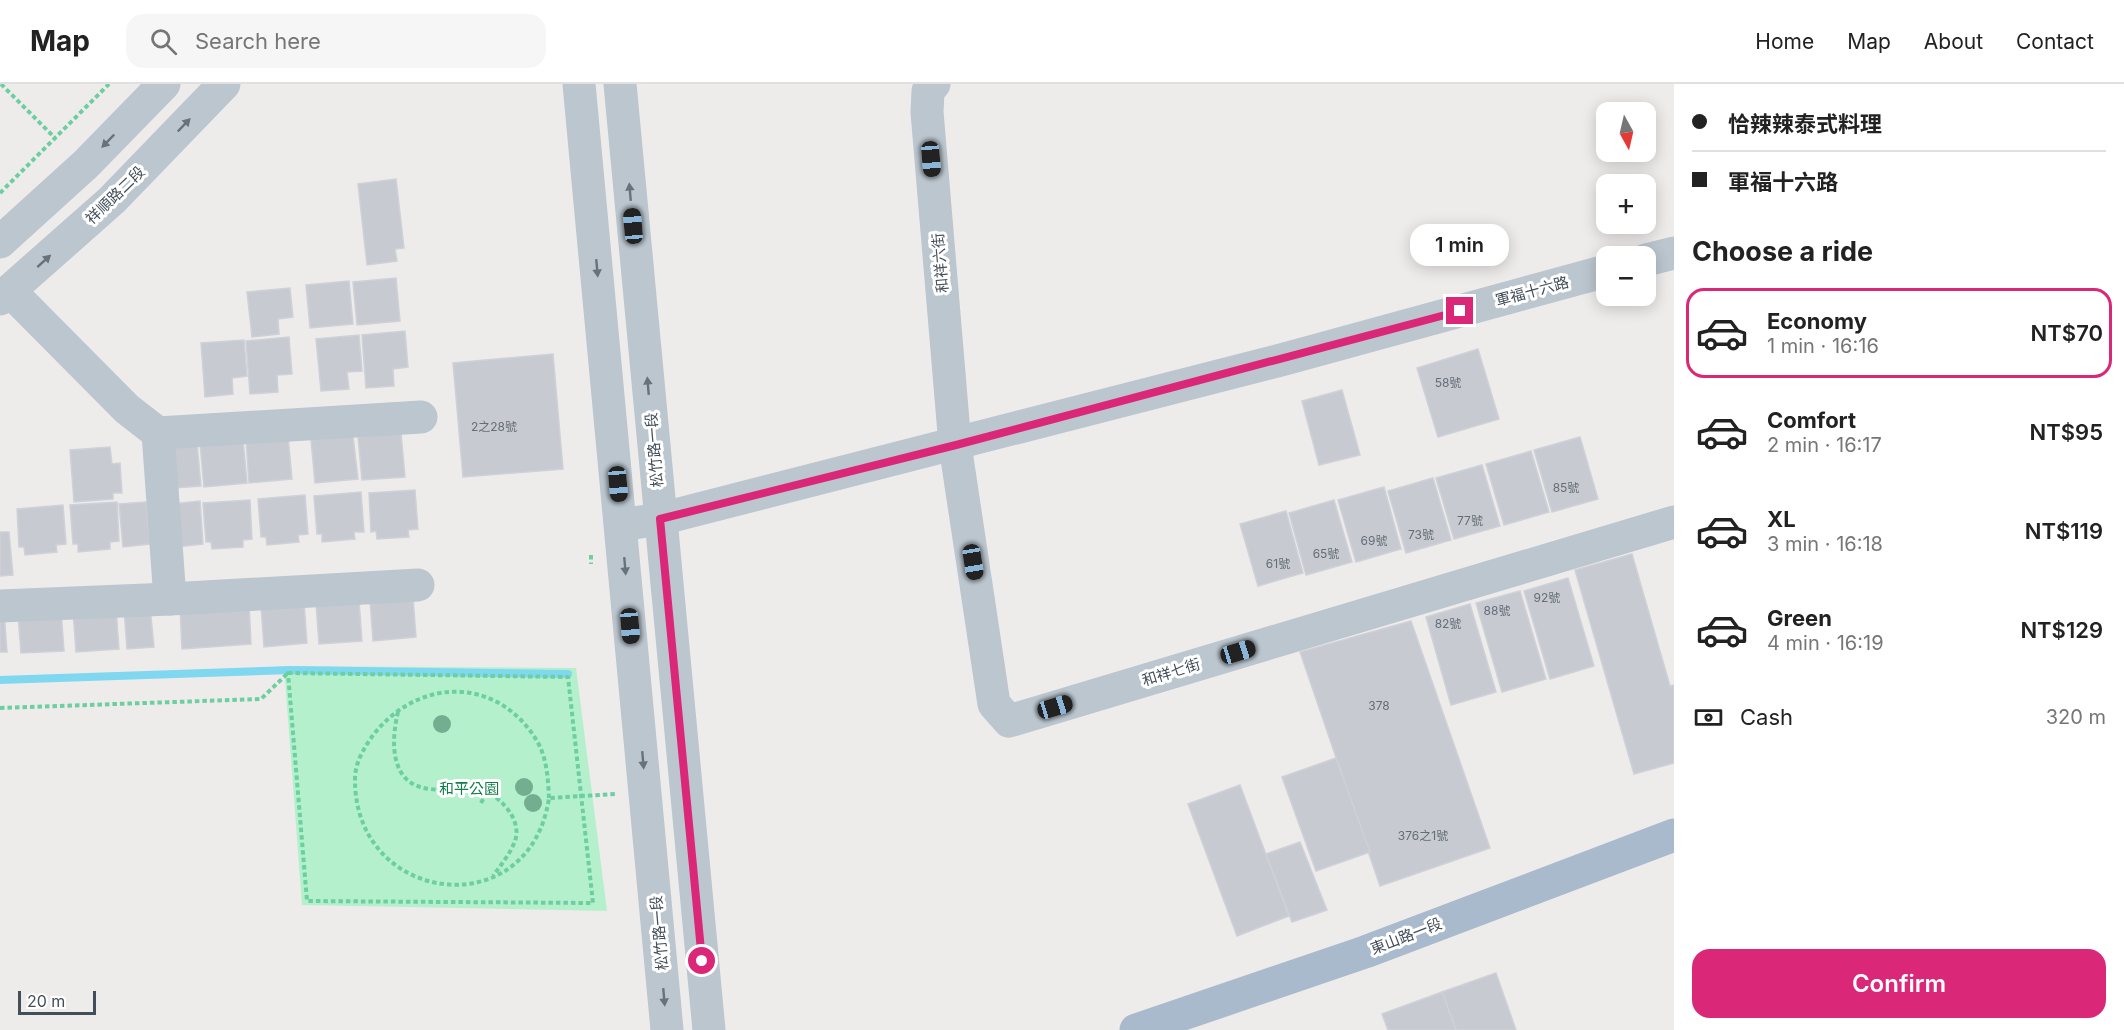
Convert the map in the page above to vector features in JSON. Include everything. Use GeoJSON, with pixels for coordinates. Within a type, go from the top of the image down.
{"type":"FeatureCollection","features":[{"type":"Feature","properties":{"kind":"main road","name":"東山路一段"},"geometry":{"type":"LineString","coordinates":[[1136,1030],[1365,952],[1674,834]]}},
{"type":"Feature","properties":{"kind":"street"},"geometry":{"type":"LineString","coordinates":[[0,242],[86,164],[164,84]]}},
{"type":"Feature","properties":{"kind":"street","name":"祥順路二段"},"geometry":{"type":"LineString","coordinates":[[5,295],[112,200],[224,84]]}},
{"type":"Feature","properties":{"kind":"street","name":"松竹路一段"},"geometry":{"type":"LineString","coordinates":[[579,84],[668,1030]]}},
{"type":"Feature","properties":{"kind":"street","name":"松竹路一段"},"geometry":{"type":"LineString","coordinates":[[620,84],[709,1030]]}},
{"type":"Feature","properties":{"kind":"street","name":"和祥六街"},"geometry":{"type":"LineString","coordinates":[[934,84],[928,92],[927,112],[956,445]]}},
{"type":"Feature","properties":{"kind":"street"},"geometry":{"type":"LineString","coordinates":[[1656,258],[1674,253]]}},
{"type":"Feature","properties":{"kind":"street","name":"軍福十六路"},"geometry":{"type":"LineString","coordinates":[[621,525],[660,519],[956,445],[1596,274]]}},
{"type":"Feature","properties":{"kind":"street"},"geometry":{"type":"LineString","coordinates":[[5,295],[128,409],[158,433],[421,417]]}},
{"type":"Feature","properties":{"kind":"street"},"geometry":{"type":"LineString","coordinates":[[158,433],[170,599]]}},
{"type":"Feature","properties":{"kind":"street","name":"和祥七街"},"geometry":{"type":"LineString","coordinates":[[956,445],[994,704],[1009,721],[1674,522]]}},
{"type":"Feature","properties":{"kind":"street"},"geometry":{"type":"LineString","coordinates":[[0,606],[418,585]]}},
{"type":"Feature","properties":{"kind":"path"},"geometry":{"type":"LineString","coordinates":[[1,84],[55,138]]}},
{"type":"Feature","properties":{"kind":"path"},"geometry":{"type":"LineString","coordinates":[[0,193],[110,84]]}},
{"type":"Feature","properties":{"kind":"path"},"geometry":{"type":"LineString","coordinates":[[450,667],[450,675]]}},
{"type":"Feature","properties":{"kind":"path"},"geometry":{"type":"LineString","coordinates":[[0,708],[261,699],[288,672],[568,677],[593,903],[307,901],[288,672]]}},
{"type":"Feature","properties":{"kind":"path"},"geometry":{"type":"LineString","coordinates":[[450,690],[472,693],[501,705],[516,717],[537,741],[548,776],[549,798],[540,833],[532,846],[491,879],[464,885],[426,883],[396,866],[380,851],[365,828],[358,804],[355,777],[363,748],[381,726],[399,711],[431,693],[450,690]]}},
{"type":"Feature","properties":{"kind":"path"},"geometry":{"type":"LineString","coordinates":[[399,711],[393,735],[393,758],[408,779],[425,788],[454,787],[487,792],[502,804],[514,819],[516,839],[491,879]]}},
{"type":"Feature","properties":{"kind":"path"},"geometry":{"type":"LineString","coordinates":[[549,798],[646,791]]}},
{"type":"Feature","properties":{"kind":"path"},"geometry":{"type":"LineString","coordinates":[[481,803],[487,792]]}},
{"type":"Feature","properties":{"kind":"green space","name":"和平公園"},"geometry":{"type":"Polygon","coordinates":[[[284,666],[576,668],[607,911],[302,905],[284,666]]]}},
{"type":"Feature","properties":{"kind":"building"},"geometry":{"type":"Polygon","coordinates":[[[396,179],[404,248],[395,249],[397,261],[367,265],[358,184],[396,179]]]}},
{"type":"Feature","properties":{"kind":"building"},"geometry":{"type":"Polygon","coordinates":[[[396,278],[400,321],[357,325],[353,282],[396,278]]]}},
{"type":"Feature","properties":{"kind":"building"},"geometry":{"type":"Polygon","coordinates":[[[349,281],[353,324],[310,328],[306,285],[349,281]]]}},
{"type":"Feature","properties":{"kind":"building"},"geometry":{"type":"Polygon","coordinates":[[[290,288],[293,317],[278,319],[279,334],[252,337],[247,292],[290,288]]]}},
{"type":"Feature","properties":{"kind":"building"},"geometry":{"type":"Polygon","coordinates":[[[405,331],[408,367],[393,369],[394,386],[366,388],[362,335],[405,331]]]}},
{"type":"Feature","properties":{"kind":"building"},"geometry":{"type":"Polygon","coordinates":[[[359,335],[362,371],[347,372],[349,389],[321,391],[316,339],[359,335]]]}},
{"type":"Feature","properties":{"kind":"building"},"geometry":{"type":"Polygon","coordinates":[[[289,337],[292,374],[277,375],[278,392],[250,394],[246,341],[289,337]]]}},
{"type":"Feature","properties":{"kind":"building"},"geometry":{"type":"Polygon","coordinates":[[[244,340],[247,376],[232,378],[233,394],[205,397],[201,343],[244,340]]]}},
{"type":"Feature","properties":{"kind":"building"},"geometry":{"type":"Polygon","coordinates":[[[1478,349],[1499,419],[1438,437],[1417,368],[1478,349]]]}},
{"type":"Feature","properties":{"kind":"building"},"geometry":{"type":"Polygon","coordinates":[[[553,354],[563,469],[463,477],[453,363],[553,354]]]}},
{"type":"Feature","properties":{"kind":"building"},"geometry":{"type":"Polygon","coordinates":[[[1342,390],[1360,455],[1319,465],[1302,401],[1342,390]]]}},
{"type":"Feature","properties":{"kind":"building"},"geometry":{"type":"Polygon","coordinates":[[[401,433],[405,477],[362,480],[358,437],[401,433]]]}},
{"type":"Feature","properties":{"kind":"building"},"geometry":{"type":"Polygon","coordinates":[[[288,436],[292,479],[249,483],[246,439],[288,436]]]}},
{"type":"Feature","properties":{"kind":"building"},"geometry":{"type":"Polygon","coordinates":[[[353,436],[358,479],[315,483],[311,440],[353,436]]]}},
{"type":"Feature","properties":{"kind":"building"},"geometry":{"type":"Polygon","coordinates":[[[1580,437],[1598,499],[1552,512],[1534,450],[1580,437]]]}},
{"type":"Feature","properties":{"kind":"building"},"geometry":{"type":"Polygon","coordinates":[[[243,440],[247,483],[204,487],[200,443],[243,440]]]}},
{"type":"Feature","properties":{"kind":"building"},"geometry":{"type":"Polygon","coordinates":[[[197,443],[201,486],[174,488],[170,446],[197,443]]]}},
{"type":"Feature","properties":{"kind":"building"},"geometry":{"type":"Polygon","coordinates":[[[110,447],[112,464],[120,463],[122,493],[113,493],[113,499],[74,502],[70,450],[110,447]]]}},
{"type":"Feature","properties":{"kind":"building"},"geometry":{"type":"Polygon","coordinates":[[[1531,451],[1549,512],[1504,525],[1486,464],[1531,451]]]}},
{"type":"Feature","properties":{"kind":"building"},"geometry":{"type":"Polygon","coordinates":[[[1482,465],[1500,526],[1454,539],[1436,478],[1482,465]]]}},
{"type":"Feature","properties":{"kind":"building"},"geometry":{"type":"Polygon","coordinates":[[[1433,478],[1451,540],[1406,553],[1388,491],[1433,478]]]}},
{"type":"Feature","properties":{"kind":"building"},"geometry":{"type":"Polygon","coordinates":[[[1384,487],[1401,549],[1356,562],[1338,500],[1384,487]]]}},
{"type":"Feature","properties":{"kind":"building"},"geometry":{"type":"Polygon","coordinates":[[[415,490],[418,529],[408,530],[409,537],[377,539],[376,531],[371,532],[369,493],[415,490]]]}},
{"type":"Feature","properties":{"kind":"building"},"geometry":{"type":"Polygon","coordinates":[[[361,492],[364,532],[354,532],[355,539],[322,542],[322,534],[317,534],[314,496],[361,492]]]}},
{"type":"Feature","properties":{"kind":"building"},"geometry":{"type":"Polygon","coordinates":[[[305,495],[308,534],[298,535],[299,542],[267,545],[266,537],[261,537],[258,499],[305,495]]]}},
{"type":"Feature","properties":{"kind":"building"},"geometry":{"type":"Polygon","coordinates":[[[250,500],[252,539],[243,540],[243,547],[212,549],[211,542],[206,542],[203,503],[250,500]]]}},
{"type":"Feature","properties":{"kind":"building"},"geometry":{"type":"Polygon","coordinates":[[[1334,500],[1352,562],[1306,575],[1289,513],[1334,500]]]}},
{"type":"Feature","properties":{"kind":"building"},"geometry":{"type":"Polygon","coordinates":[[[200,501],[203,544],[176,547],[172,504],[200,501]]]}},
{"type":"Feature","properties":{"kind":"building"},"geometry":{"type":"Polygon","coordinates":[[[117,502],[119,541],[110,542],[110,549],[78,552],[78,544],[73,544],[70,505],[117,502]]]}},
{"type":"Feature","properties":{"kind":"building"},"geometry":{"type":"Polygon","coordinates":[[[146,502],[150,544],[123,547],[119,504],[146,502]]]}},
{"type":"Feature","properties":{"kind":"building"},"geometry":{"type":"Polygon","coordinates":[[[63,505],[66,544],[56,545],[57,552],[25,555],[24,547],[19,547],[17,509],[63,505]]]}},
{"type":"Feature","properties":{"kind":"building"},"geometry":{"type":"Polygon","coordinates":[[[1286,511],[1303,573],[1258,586],[1240,524],[1286,511]]]}},
{"type":"Feature","properties":{"kind":"building"},"geometry":{"type":"Polygon","coordinates":[[[0,532],[9,532],[13,575],[0,576],[0,532]]]}},
{"type":"Feature","properties":{"kind":"building"},"geometry":{"type":"Polygon","coordinates":[[[1632,554],[1670,686],[1674,685],[1674,763],[1634,774],[1575,570],[1632,554]]]}},
{"type":"Feature","properties":{"kind":"building"},"geometry":{"type":"Polygon","coordinates":[[[1568,578],[1594,666],[1550,679],[1524,591],[1568,578]]]}},
{"type":"Feature","properties":{"kind":"building"},"geometry":{"type":"Polygon","coordinates":[[[1520,591],[1546,679],[1502,692],[1476,603],[1520,591]]]}},
{"type":"Feature","properties":{"kind":"building"},"geometry":{"type":"Polygon","coordinates":[[[413,597],[416,637],[373,641],[370,600],[413,597]]]}},
{"type":"Feature","properties":{"kind":"building"},"geometry":{"type":"Polygon","coordinates":[[[359,601],[362,641],[319,644],[316,604],[359,601]]]}},
{"type":"Feature","properties":{"kind":"building"},"geometry":{"type":"Polygon","coordinates":[[[304,603],[307,643],[264,647],[261,606],[304,603]]]}},
{"type":"Feature","properties":{"kind":"building"},"geometry":{"type":"Polygon","coordinates":[[[249,604],[251,644],[182,649],[180,608],[249,604]]]}},
{"type":"Feature","properties":{"kind":"building"},"geometry":{"type":"Polygon","coordinates":[[[1470,604],[1496,692],[1451,705],[1426,617],[1470,604]]]}},
{"type":"Feature","properties":{"kind":"building"},"geometry":{"type":"Polygon","coordinates":[[[150,607],[154,647],[127,649],[124,609],[150,607]]]}},
{"type":"Feature","properties":{"kind":"building"},"geometry":{"type":"Polygon","coordinates":[[[116,608],[119,649],[76,652],[73,611],[116,608]]]}},
{"type":"Feature","properties":{"kind":"building"},"geometry":{"type":"Polygon","coordinates":[[[61,610],[64,651],[21,653],[18,614],[61,610]]]}},
{"type":"Feature","properties":{"kind":"building"},"geometry":{"type":"Polygon","coordinates":[[[0,612],[4,612],[7,652],[0,652],[0,612]]]}},
{"type":"Feature","properties":{"kind":"building"},"geometry":{"type":"Polygon","coordinates":[[[1411,621],[1490,848],[1380,886],[1300,652],[1411,621]]]}},
{"type":"Feature","properties":{"kind":"building"},"geometry":{"type":"Polygon","coordinates":[[[1336,758],[1370,852],[1316,871],[1282,777],[1336,758]]]}},
{"type":"Feature","properties":{"kind":"building"},"geometry":{"type":"Polygon","coordinates":[[[1240,785],[1289,916],[1237,936],[1188,804],[1240,785]]]}},
{"type":"Feature","properties":{"kind":"building"},"geometry":{"type":"Polygon","coordinates":[[[1300,842],[1327,910],[1292,922],[1266,854],[1300,842]]]}},
{"type":"Feature","properties":{"kind":"building"},"geometry":{"type":"Polygon","coordinates":[[[1496,973],[1516,1030],[1456,1030],[1442,992],[1496,973]]]}},
{"type":"Feature","properties":{"kind":"building"},"geometry":{"type":"Polygon","coordinates":[[[1442,992],[1456,1030],[1388,1030],[1382,1014],[1442,992]]]}},
{"type":"Feature","properties":{"kind":"waterway"},"geometry":{"type":"LineString","coordinates":[[0,680],[291,670],[568,674]]}},
{"type":"Feature","properties":{"kind":"route"},"geometry":{"type":"LineString","coordinates":[[702,961],[660,519],[956,445],[1460,311]]}}]}
